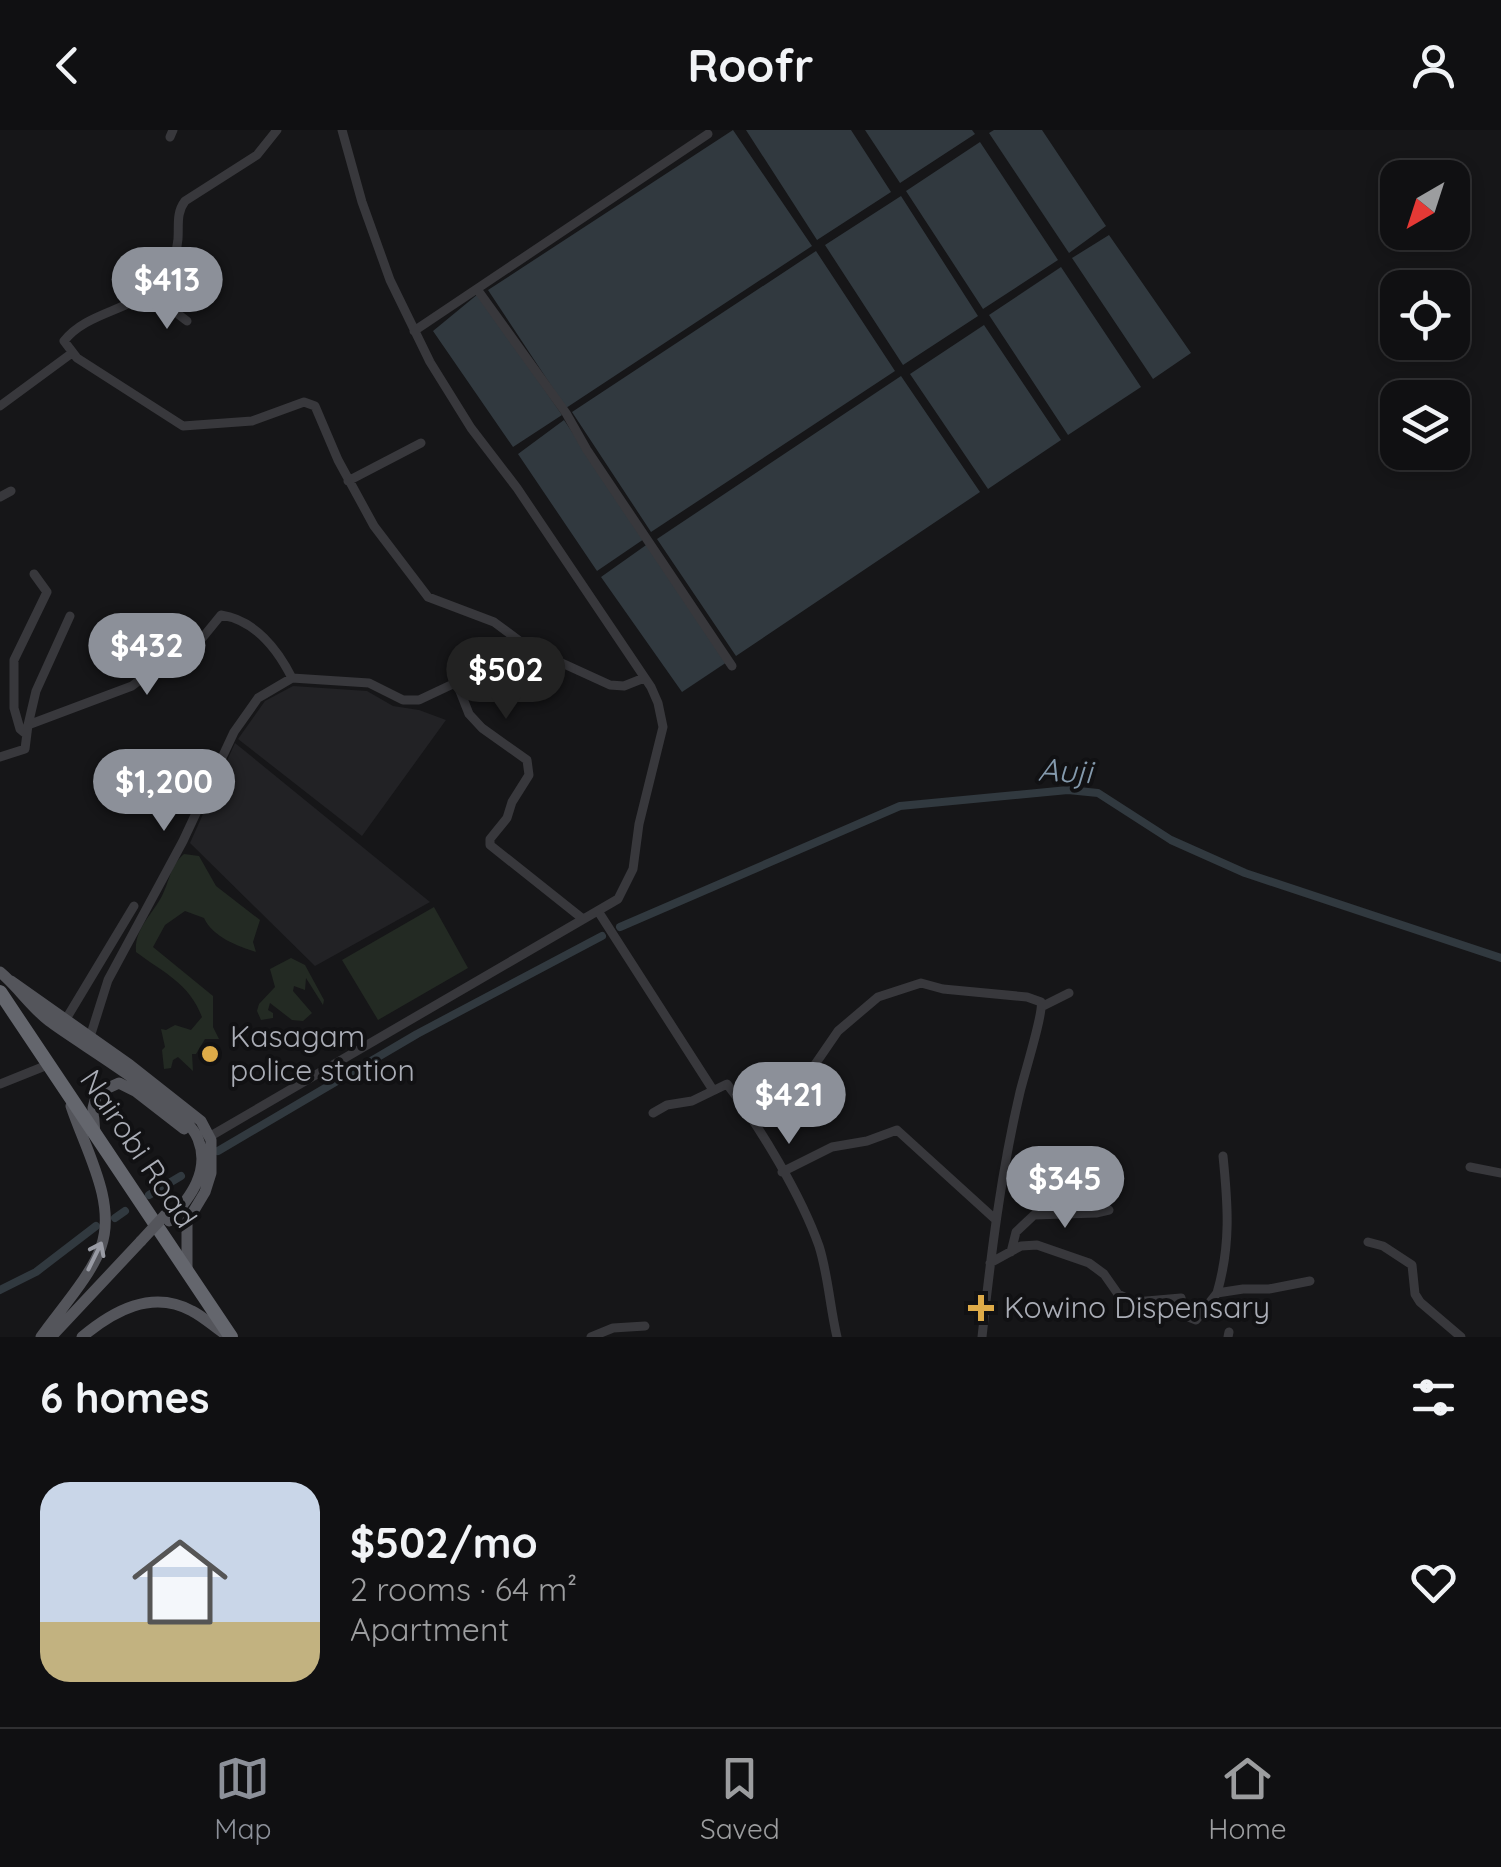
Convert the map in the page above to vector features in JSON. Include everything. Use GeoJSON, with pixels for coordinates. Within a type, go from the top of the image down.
{"type":"FeatureCollection","features":[{"type":"Feature","properties":{"kind":"highway","name":"Nairobi Road"},"geometry":{"type":"LineString","coordinates":[[4,982],[95,1135],[228,1336]]}},
{"type":"Feature","properties":{"kind":"highway","name":"Nairobi Road"},"geometry":{"type":"LineString","coordinates":[[0,1000],[228,1336]]}},
{"type":"Feature","properties":{"kind":"main road"},"geometry":{"type":"LineString","coordinates":[[4,982],[66,1019],[201,1121],[210,1137],[212,1157],[209,1183],[191,1214],[185,1234],[187,1272]]}},
{"type":"Feature","properties":{"kind":"main road"},"geometry":{"type":"LineString","coordinates":[[4,982],[47,1020],[174,1110],[199,1140],[202,1167],[198,1182],[62,1337]]}},
{"type":"Feature","properties":{"kind":"main road"},"geometry":{"type":"LineString","coordinates":[[95,1135],[98,1092],[119,1083],[179,1124],[196,1150],[196,1162],[192,1180],[167,1218]]}},
{"type":"Feature","properties":{"kind":"main road"},"geometry":{"type":"LineString","coordinates":[[41,1337],[92,1266],[106,1226],[99,1186],[71,1106]]}},
{"type":"Feature","properties":{"kind":"main road"},"geometry":{"type":"LineString","coordinates":[[51,1337],[144,1243]]}},
{"type":"Feature","properties":{"kind":"main road"},"geometry":{"type":"LineString","coordinates":[[82,1337],[132,1304],[152,1302],[183,1307],[228,1336]]}},
{"type":"Feature","properties":{"kind":"street"},"geometry":{"type":"LineString","coordinates":[[276,130],[257,155],[180,206],[176,251],[168,268],[149,292],[96,317],[64,338],[72,353],[183,426],[252,421],[310,403],[319,411],[348,481],[390,551],[436,602],[480,616],[529,648],[610,685],[624,686],[644,678]]}},
{"type":"Feature","properties":{"kind":"street"},"geometry":{"type":"LineString","coordinates":[[210,1137],[622,895],[628,884],[663,727],[658,703],[644,678],[471,428],[414,331],[369,221],[342,130]]}},
{"type":"Feature","properties":{"kind":"street"},"geometry":{"type":"LineString","coordinates":[[414,331],[708,134]]}},
{"type":"Feature","properties":{"kind":"street"},"geometry":{"type":"LineString","coordinates":[[477,289],[566,413],[732,666]]}},
{"type":"Feature","properties":{"kind":"street"},"geometry":{"type":"LineString","coordinates":[[149,292],[186,321]]}},
{"type":"Feature","properties":{"kind":"street"},"geometry":{"type":"LineString","coordinates":[[0,406],[72,353]]}},
{"type":"Feature","properties":{"kind":"street"},"geometry":{"type":"LineString","coordinates":[[348,481],[421,443]]}},
{"type":"Feature","properties":{"kind":"street"},"geometry":{"type":"LineString","coordinates":[[0,498],[11,491]]}},
{"type":"Feature","properties":{"kind":"street"},"geometry":{"type":"LineString","coordinates":[[34,574],[46,596],[19,645],[12,669],[14,708],[20,729],[27,730],[132,686],[200,642],[222,614],[256,630],[280,654],[292,678]]}},
{"type":"Feature","properties":{"kind":"street"},"geometry":{"type":"LineString","coordinates":[[0,756],[22,752],[27,745],[36,691],[70,616]]}},
{"type":"Feature","properties":{"kind":"street"},"geometry":{"type":"LineString","coordinates":[[90,1037],[108,980],[182,841],[234,732],[258,698],[292,678],[370,683],[403,700],[419,700],[453,684],[458,686],[470,714],[482,728],[526,760],[529,775],[490,844],[583,920]]}},
{"type":"Feature","properties":{"kind":"street"},"geometry":{"type":"LineString","coordinates":[[66,1019],[134,906]]}},
{"type":"Feature","properties":{"kind":"street"},"geometry":{"type":"LineString","coordinates":[[598,911],[712,1090]]}},
{"type":"Feature","properties":{"kind":"street"},"geometry":{"type":"LineString","coordinates":[[751,1117],[798,1091],[838,1031],[878,997],[927,984],[942,989],[1027,997],[1044,1006]]}},
{"type":"Feature","properties":{"kind":"street"},"geometry":{"type":"LineString","coordinates":[[982,1337],[999,1188],[1019,1095],[1044,1006],[1069,992]]}},
{"type":"Feature","properties":{"kind":"street"},"geometry":{"type":"LineString","coordinates":[[0,1084],[45,1066]]}},
{"type":"Feature","properties":{"kind":"street"},"geometry":{"type":"LineString","coordinates":[[654,1114],[727,1084],[796,1193],[818,1245],[837,1337]]}},
{"type":"Feature","properties":{"kind":"street"},"geometry":{"type":"LineString","coordinates":[[782,1172],[832,1147],[898,1130],[996,1220]]}},
{"type":"Feature","properties":{"kind":"street"},"geometry":{"type":"LineString","coordinates":[[990,1263],[1027,1244],[1070,1254],[1096,1267],[1118,1294],[1135,1302],[1181,1298],[1186,1316],[1196,1320],[1218,1293],[1227,1260],[1229,1230],[1223,1156]]}},
{"type":"Feature","properties":{"kind":"street"},"geometry":{"type":"LineString","coordinates":[[1470,1167],[1501,1173]]}},
{"type":"Feature","properties":{"kind":"street"},"geometry":{"type":"LineString","coordinates":[[1011,1252],[1016,1232],[1034,1214],[1096,1214],[1108,1210]]}},
{"type":"Feature","properties":{"kind":"street"},"geometry":{"type":"LineString","coordinates":[[1368,1242],[1379,1244],[1412,1265],[1415,1294],[1420,1302],[1461,1337]]}},
{"type":"Feature","properties":{"kind":"street"},"geometry":{"type":"LineString","coordinates":[[1218,1293],[1243,1288],[1269,1290],[1310,1281]]}},
{"type":"Feature","properties":{"kind":"street"},"geometry":{"type":"LineString","coordinates":[[591,1337],[613,1328],[644,1326]]}},
{"type":"Feature","properties":{"kind":"shaded area"},"geometry":{"type":"Polygon","coordinates":[[[733,130],[812,246],[566,408],[488,290],[733,130]]]}},
{"type":"Feature","properties":{"kind":"shaded area"},"geometry":{"type":"Polygon","coordinates":[[[746,130],[851,130],[891,192],[817,240],[746,130]]]}},
{"type":"Feature","properties":{"kind":"shaded area"},"geometry":{"type":"Polygon","coordinates":[[[865,130],[972,130],[975,134],[900,183],[865,130]]]}},
{"type":"Feature","properties":{"kind":"shaded area"},"geometry":{"type":"Polygon","coordinates":[[[1042,130],[1106,226],[1069,253],[989,133],[1042,130]]]}},
{"type":"Feature","properties":{"kind":"shaded area"},"geometry":{"type":"Polygon","coordinates":[[[980,142],[1058,260],[983,309],[906,191],[980,142]]]}},
{"type":"Feature","properties":{"kind":"shaded area"},"geometry":{"type":"Polygon","coordinates":[[[901,196],[978,316],[903,365],[825,245],[901,196]]]}},
{"type":"Feature","properties":{"kind":"shaded area"},"geometry":{"type":"Polygon","coordinates":[[[1109,235],[1191,353],[1153,379],[1072,258],[1109,235]]]}},
{"type":"Feature","properties":{"kind":"shaded area"},"geometry":{"type":"Polygon","coordinates":[[[816,251],[895,371],[651,532],[572,412],[816,251]]]}},
{"type":"Feature","properties":{"kind":"shaded area"},"geometry":{"type":"Polygon","coordinates":[[[1061,267],[1141,387],[1068,435],[989,315],[1061,267]]]}},
{"type":"Feature","properties":{"kind":"shaded area"},"geometry":{"type":"Polygon","coordinates":[[[478,294],[562,415],[513,447],[433,331],[478,294]]]}},
{"type":"Feature","properties":{"kind":"shaded area"},"geometry":{"type":"Polygon","coordinates":[[[984,325],[1061,440],[988,489],[910,374],[984,325]]]}},
{"type":"Feature","properties":{"kind":"shaded area"},"geometry":{"type":"Polygon","coordinates":[[[901,376],[980,492],[736,656],[657,539],[901,376]]]}},
{"type":"Feature","properties":{"kind":"shaded area"},"geometry":{"type":"Polygon","coordinates":[[[564,420],[644,539],[597,571],[518,454],[564,420]]]}},
{"type":"Feature","properties":{"kind":"shaded area"},"geometry":{"type":"Polygon","coordinates":[[[649,543],[727,662],[682,692],[601,577],[649,543]]]}},
{"type":"Feature","properties":{"kind":"shaded area"},"geometry":{"type":"Polygon","coordinates":[[[293,686],[367,691],[393,706],[446,720],[362,836],[238,739],[265,701],[293,686]]]}},
{"type":"Feature","properties":{"kind":"shaded area"},"geometry":{"type":"Polygon","coordinates":[[[235,743],[430,902],[315,966],[190,843],[235,743]]]}},
{"type":"Feature","properties":{"kind":"shaded area"},"geometry":{"type":"Polygon","coordinates":[[[184,854],[199,856],[216,886],[260,920],[253,942],[256,952],[226,940],[204,918],[185,911],[165,925],[153,947],[213,996],[213,1027],[219,1039],[205,1039],[196,1054],[192,1054],[193,1071],[178,1057],[171,1068],[164,1069],[161,1029],[175,1025],[191,1030],[202,1017],[197,1005],[175,980],[136,952],[141,929],[184,854]]]}},
{"type":"Feature","properties":{"kind":"shaded area"},"geometry":{"type":"Polygon","coordinates":[[[434,907],[468,968],[378,1020],[342,960],[434,907]]]}},
{"type":"Feature","properties":{"kind":"shaded area"},"geometry":{"type":"Polygon","coordinates":[[[291,958],[305,965],[323,1005],[306,978],[305,990],[294,986],[293,991],[312,1013],[303,1021],[292,1020],[270,1003],[268,1010],[273,1018],[261,1020],[259,1004],[275,987],[270,969],[291,958]]]}},
{"type":"Feature","properties":{"kind":"waterway","name":"Auji"},"geometry":{"type":"LineString","coordinates":[[620,927],[900,806],[1068,790],[1098,793],[1171,840],[1245,873],[1501,958]]}},
{"type":"Feature","properties":{"kind":"waterway","name":"Auji"},"geometry":{"type":"LineString","coordinates":[[218,1151],[417,1034],[602,936]]}},
{"type":"Feature","properties":{"kind":"waterway"},"geometry":{"type":"LineString","coordinates":[[149,1195],[181,1176]]}},
{"type":"Feature","properties":{"kind":"waterway"},"geometry":{"type":"LineString","coordinates":[[115,1218],[125,1211]]}},
{"type":"Feature","properties":{"kind":"waterway","name":"Auji"},"geometry":{"type":"LineString","coordinates":[[0,1290],[36,1272],[96,1226]]}},
{"type":"Feature","properties":{"kind":"place","name":"Kasagam police station"},"geometry":{"type":"Point","coordinates":[210,1054]}},
{"type":"Feature","properties":{"kind":"place","name":"Kowino Dispensary"},"geometry":{"type":"Point","coordinates":[981,1308]}}]}
